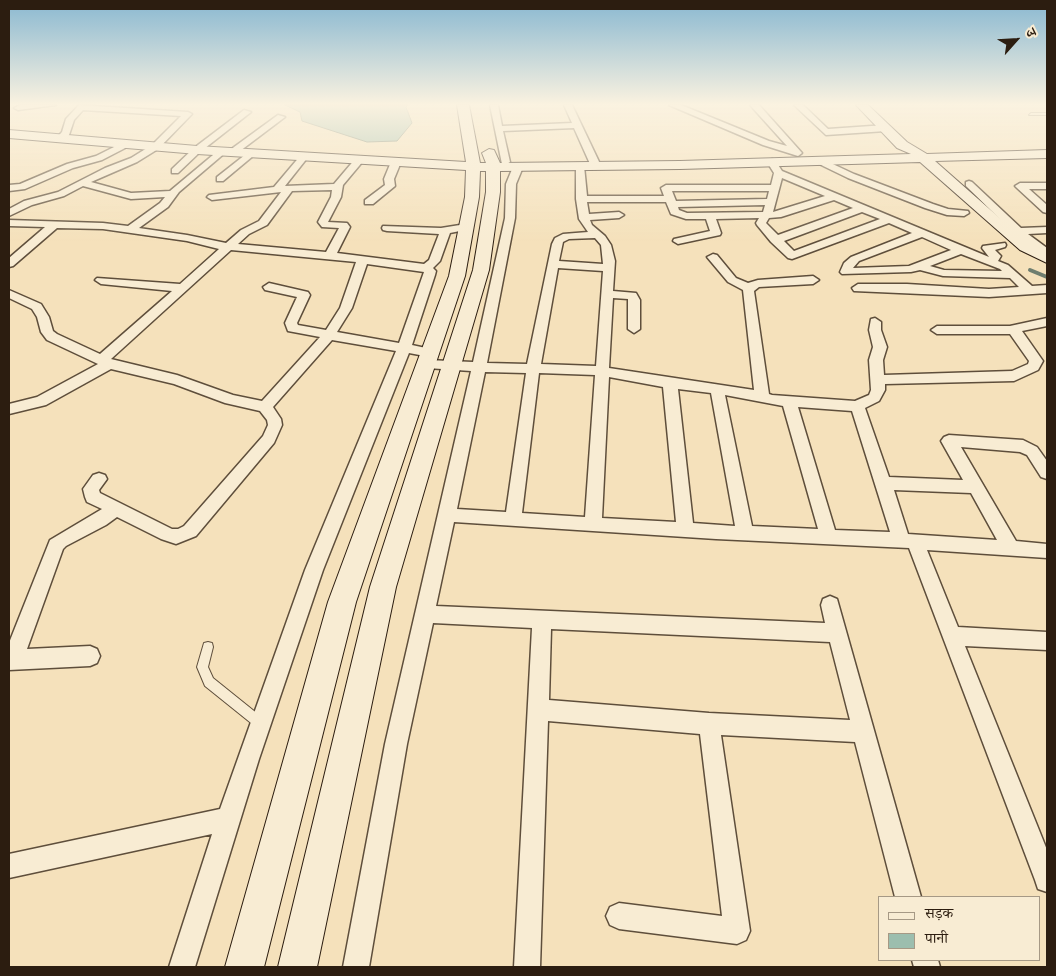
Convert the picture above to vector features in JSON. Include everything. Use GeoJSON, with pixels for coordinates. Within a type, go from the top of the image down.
{"type":"FeatureCollection","features":[{"type":"Feature","properties":{"kind":"street"},"geometry":{"type":"LineString","coordinates":[[9,188],[22,187],[70,166],[99,158],[113,151]]}},
{"type":"Feature","properties":{"kind":"street"},"geometry":{"type":"LineString","coordinates":[[9,213],[28,203],[62,194],[134,160],[149,151]]}},
{"type":"Feature","properties":{"kind":"street"},"geometry":{"type":"LineString","coordinates":[[175,171],[196,151]]}},
{"type":"Feature","properties":{"kind":"street"},"geometry":{"type":"LineString","coordinates":[[205,151],[396,162],[486,161],[775,168],[807,158],[912,153],[1047,154]]}},
{"type":"Feature","properties":{"kind":"street"},"geometry":{"type":"LineString","coordinates":[[244,967],[342,602],[436,361],[481,270],[493,192],[482,151]]}},
{"type":"Feature","properties":{"kind":"street"},"geometry":{"type":"LineString","coordinates":[[427,268],[456,229],[472,197],[490,151]]}},
{"type":"Feature","properties":{"kind":"street"},"geometry":{"type":"LineString","coordinates":[[590,151],[596,163]]}},
{"type":"Feature","properties":{"kind":"street"},"geometry":{"type":"LineString","coordinates":[[787,151],[929,206],[948,212],[964,213]]}},
{"type":"Feature","properties":{"kind":"street"},"geometry":{"type":"LineString","coordinates":[[800,151],[807,158]]}},
{"type":"Feature","properties":{"kind":"street"},"geometry":{"type":"LineString","coordinates":[[909,151],[1008,236],[1030,242],[1047,252]]}},
{"type":"Feature","properties":{"kind":"street"},"geometry":{"type":"LineString","coordinates":[[486,161],[579,166],[596,163],[807,158],[995,151]]}},
{"type":"Feature","properties":{"kind":"street"},"geometry":{"type":"LineString","coordinates":[[130,230],[164,205],[173,194],[227,152]]}},
{"type":"Feature","properties":{"kind":"street"},"geometry":{"type":"LineString","coordinates":[[912,153],[919,169],[964,213],[1047,258]]}},
{"type":"Feature","properties":{"kind":"street"},"geometry":{"type":"LineString","coordinates":[[220,179],[250,154]]}},
{"type":"Feature","properties":{"kind":"street"},"geometry":{"type":"LineString","coordinates":[[9,409],[41,401],[105,362],[213,260],[248,230],[263,223],[304,157]]}},
{"type":"Feature","properties":{"kind":"street"},"geometry":{"type":"LineString","coordinates":[[330,255],[346,229],[343,225],[326,225],[323,222],[336,197],[337,188],[359,160]]}},
{"type":"Feature","properties":{"kind":"street"},"geometry":{"type":"LineString","coordinates":[[356,967],[396,744],[510,218],[511,184],[486,161]]}},
{"type":"Feature","properties":{"kind":"street"},"geometry":{"type":"LineString","coordinates":[[368,202],[390,186],[389,178],[396,162]]}},
{"type":"Feature","properties":{"kind":"street"},"geometry":{"type":"LineString","coordinates":[[579,166],[584,217],[588,228],[598,235],[606,245],[609,268],[593,524]]}},
{"type":"Feature","properties":{"kind":"street"},"geometry":{"type":"LineString","coordinates":[[775,168],[774,188],[766,215],[761,220],[761,223],[792,256],[890,219]]}},
{"type":"Feature","properties":{"kind":"street"},"geometry":{"type":"LineString","coordinates":[[775,168],[862,208],[961,250],[992,261],[1004,267],[1029,290]]}},
{"type":"Feature","properties":{"kind":"street"},"geometry":{"type":"LineString","coordinates":[[82,183],[131,196],[173,194]]}},
{"type":"Feature","properties":{"kind":"street"},"geometry":{"type":"LineString","coordinates":[[970,184],[1028,261],[1047,270]]}},
{"type":"Feature","properties":{"kind":"street"},"geometry":{"type":"LineString","coordinates":[[1047,186],[1020,186],[1047,210]]}},
{"type":"Feature","properties":{"kind":"street"},"geometry":{"type":"LineString","coordinates":[[212,196],[283,188],[337,188]]}},
{"type":"Feature","properties":{"kind":"street"},"geometry":{"type":"LineString","coordinates":[[774,188],[666,188],[675,212],[682,216],[780,214],[836,196]]}},
{"type":"Feature","properties":{"kind":"street"},"geometry":{"type":"LineString","coordinates":[[581,199],[770,202]]}},
{"type":"Feature","properties":{"kind":"street"},"geometry":{"type":"LineString","coordinates":[[775,240],[862,208]]}},
{"type":"Feature","properties":{"kind":"street"},"geometry":{"type":"LineString","coordinates":[[584,217],[619,215]]}},
{"type":"Feature","properties":{"kind":"street"},"geometry":{"type":"LineString","coordinates":[[678,241],[716,233],[710,216]]}},
{"type":"Feature","properties":{"kind":"street"},"geometry":{"type":"LineString","coordinates":[[9,223],[103,226],[187,238],[229,248],[348,256],[362,261],[427,268]]}},
{"type":"Feature","properties":{"kind":"street"},"geometry":{"type":"LineString","coordinates":[[11,260],[55,224]]}},
{"type":"Feature","properties":{"kind":"street"},"geometry":{"type":"LineString","coordinates":[[387,228],[456,229]]}},
{"type":"Feature","properties":{"kind":"street"},"geometry":{"type":"LineString","coordinates":[[297,967],[456,276],[456,229]]}},
{"type":"Feature","properties":{"kind":"street"},"geometry":{"type":"LineString","coordinates":[[992,261],[995,256],[987,248],[1008,236],[1047,230]]}},
{"type":"Feature","properties":{"kind":"street"},"geometry":{"type":"LineString","coordinates":[[923,233],[850,262],[846,272],[906,270],[961,250]]}},
{"type":"Feature","properties":{"kind":"street"},"geometry":{"type":"LineString","coordinates":[[513,520],[533,369],[556,244],[562,238],[572,235],[598,235]]}},
{"type":"Feature","properties":{"kind":"street"},"geometry":{"type":"LineString","coordinates":[[713,257],[732,280],[749,288],[758,284],[813,280]]}},
{"type":"Feature","properties":{"kind":"street"},"geometry":{"type":"LineString","coordinates":[[265,407],[328,335],[346,308],[362,261]]}},
{"type":"Feature","properties":{"kind":"street"},"geometry":{"type":"LineString","coordinates":[[553,264],[609,268]]}},
{"type":"Feature","properties":{"kind":"street"},"geometry":{"type":"LineString","coordinates":[[920,266],[943,273],[1013,275]]}},
{"type":"Feature","properties":{"kind":"street"},"geometry":{"type":"LineString","coordinates":[[182,967],[260,723],[314,570],[404,348],[429,275],[430,271],[427,268]]}},
{"type":"Feature","properties":{"kind":"street"},"geometry":{"type":"LineString","coordinates":[[101,280],[183,288]]}},
{"type":"Feature","properties":{"kind":"street"},"geometry":{"type":"LineString","coordinates":[[269,286],[304,295],[291,323],[293,328],[404,348],[436,361],[479,367],[603,371],[789,402],[858,406],[877,394],[876,360],[880,349],[875,322]]}},
{"type":"Feature","properties":{"kind":"street"},"geometry":{"type":"LineString","coordinates":[[749,288],[762,397]]}},
{"type":"Feature","properties":{"kind":"street"},"geometry":{"type":"LineString","coordinates":[[858,288],[907,288],[988,293],[1047,289]]}},
{"type":"Feature","properties":{"kind":"street"},"geometry":{"type":"LineString","coordinates":[[607,294],[632,296],[634,300],[634,329]]}},
{"type":"Feature","properties":{"kind":"street"},"geometry":{"type":"LineString","coordinates":[[14,301],[34,305],[40,310],[47,332],[52,337],[105,362],[177,380],[230,399],[265,407],[274,420],[275,425],[269,439],[190,531],[176,536],[166,534],[94,496],[91,493],[91,489],[100,479]]}},
{"type":"Feature","properties":{"kind":"street"},"geometry":{"type":"LineString","coordinates":[[937,330],[1014,330],[1022,325],[1047,322]]}},
{"type":"Feature","properties":{"kind":"street"},"geometry":{"type":"LineString","coordinates":[[877,380],[952,376],[1014,376],[1033,367],[1036,361],[1014,330]]}},
{"type":"Feature","properties":{"kind":"street"},"geometry":{"type":"LineString","coordinates":[[670,383],[685,530]]}},
{"type":"Feature","properties":{"kind":"street"},"geometry":{"type":"LineString","coordinates":[[718,389],[745,533]]}},
{"type":"Feature","properties":{"kind":"street"},"geometry":{"type":"LineString","coordinates":[[789,402],[829,537]]}},
{"type":"Feature","properties":{"kind":"street"},"geometry":{"type":"LineString","coordinates":[[858,406],[882,483],[952,636],[1047,880]]}},
{"type":"Feature","properties":{"kind":"street"},"geometry":{"type":"LineString","coordinates":[[1011,548],[949,441],[1023,446],[1032,451],[1047,473]]}},
{"type":"Feature","properties":{"kind":"street"},"geometry":{"type":"LineString","coordinates":[[882,483],[976,487]]}},
{"type":"Feature","properties":{"kind":"street"},"geometry":{"type":"LineString","coordinates":[[9,659],[19,645],[56,546],[60,540],[100,520],[116,508]]}},
{"type":"Feature","properties":{"kind":"street"},"geometry":{"type":"LineString","coordinates":[[447,515],[685,530],[908,541],[1047,551]]}},
{"type":"Feature","properties":{"kind":"street"},"geometry":{"type":"LineString","coordinates":[[830,605],[908,896]]}},
{"type":"Feature","properties":{"kind":"street"},"geometry":{"type":"LineString","coordinates":[[425,614],[838,633]]}},
{"type":"Feature","properties":{"kind":"street"},"geometry":{"type":"LineString","coordinates":[[527,967],[542,620]]}},
{"type":"Feature","properties":{"kind":"street"},"geometry":{"type":"LineString","coordinates":[[952,636],[1047,641]]}},
{"type":"Feature","properties":{"kind":"street"},"geometry":{"type":"LineString","coordinates":[[9,659],[90,656]]}},
{"type":"Feature","properties":{"kind":"street"},"geometry":{"type":"LineString","coordinates":[[538,710],[709,724],[864,732]]}},
{"type":"Feature","properties":{"kind":"street"},"geometry":{"type":"LineString","coordinates":[[619,916],[737,931],[709,724]]}},
{"type":"Feature","properties":{"kind":"street"},"geometry":{"type":"LineString","coordinates":[[9,866],[229,819]]}},
{"type":"Feature","properties":{"kind":"lane"},"geometry":{"type":"LineString","coordinates":[[208,647],[202,667],[209,682],[260,723]]}},
{"type":"Feature","properties":{"kind":"waterway"},"geometry":{"type":"LineString","coordinates":[[1030,270],[1047,277]]}}]}
